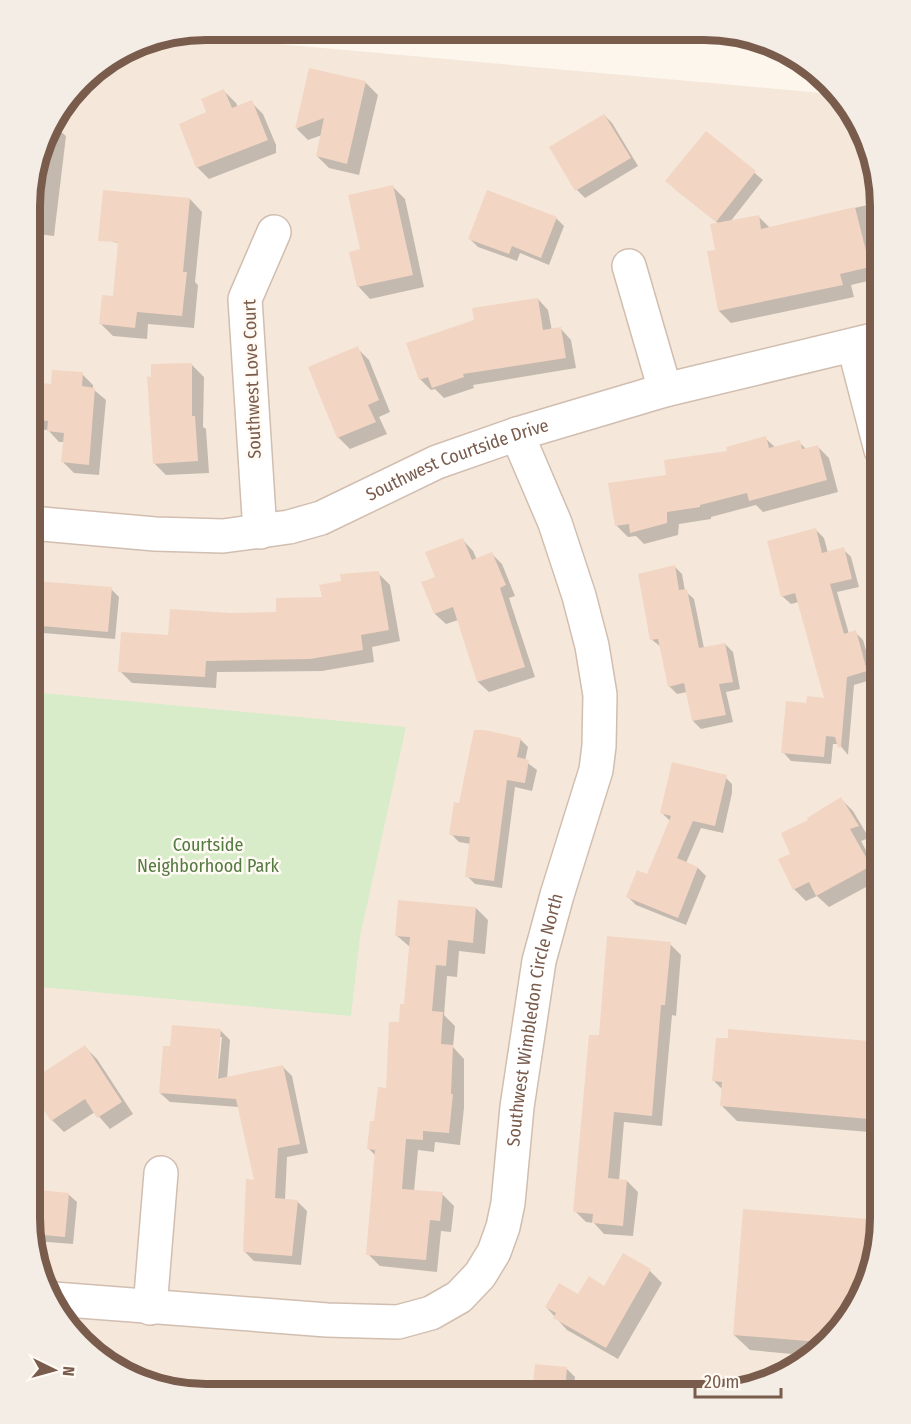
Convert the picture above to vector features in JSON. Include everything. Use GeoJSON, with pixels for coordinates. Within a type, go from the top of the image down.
{"type":"FeatureCollection","features":[{"type":"Feature","properties":{"kind":"street","name":"Southwest Love Court"},"geometry":{"type":"LineString","coordinates":[[260,532],[245,299],[274,231]]}},
{"type":"Feature","properties":{"kind":"street"},"geometry":{"type":"LineString","coordinates":[[629,266],[665,390]]}},
{"type":"Feature","properties":{"kind":"street","name":"Southwest Courtside Drive"},"geometry":{"type":"LineString","coordinates":[[40,524],[155,534],[223,536],[260,532],[321,518],[437,462],[517,434],[665,390],[868,342]]}},
{"type":"Feature","properties":{"kind":"street"},"geometry":{"type":"LineString","coordinates":[[868,342],[870,359]]}},
{"type":"Feature","properties":{"kind":"street","name":"Southwest Wimbledon Circle North"},"geometry":{"type":"LineString","coordinates":[[62,1300],[327,1320],[398,1322],[431,1313],[459,1297],[480,1275],[494,1252],[508,1203],[517,1107],[539,961],[596,770],[599,746],[600,695],[592,646],[582,606],[555,523],[517,434]]}},
{"type":"Feature","properties":{"kind":"street"},"geometry":{"type":"LineString","coordinates":[[150,1308],[161,1173]]}},
{"type":"Feature","properties":{"kind":"shaded area"},"geometry":{"type":"Polygon","coordinates":[[[196,41],[245,41],[826,93],[836,105],[858,143],[865,164],[870,196],[870,1228],[862,1271],[843,1310],[822,1335],[806,1349],[788,1361],[758,1375],[704,1384],[207,1384],[185,1382],[143,1371],[105,1349],[75,1319],[63,1301],[49,1271],[40,1218],[40,207],[42,185],[53,143],[68,114],[89,89],[105,75],[123,63],[153,49],[196,41]]]}},
{"type":"Feature","properties":{"kind":"green space","name":"Courtside Neighborhood Park"},"geometry":{"type":"Polygon","coordinates":[[[40,693],[406,727],[360,937],[351,1016],[40,987],[40,693]]]}},
{"type":"Feature","properties":{"kind":"building"},"geometry":{"type":"Polygon","coordinates":[[[309,68],[366,81],[347,164],[316,156],[324,118],[295,129],[309,68]]]}},
{"type":"Feature","properties":{"kind":"building"},"geometry":{"type":"Polygon","coordinates":[[[224,89],[232,108],[252,100],[268,140],[196,168],[179,124],[206,112],[201,99],[224,89]]]}},
{"type":"Feature","properties":{"kind":"building"},"geometry":{"type":"Polygon","coordinates":[[[604,114],[631,158],[575,191],[549,147],[604,114]]]}},
{"type":"Feature","properties":{"kind":"building"},"geometry":{"type":"Polygon","coordinates":[[[706,131],[756,171],[716,222],[665,181],[706,131]]]}},
{"type":"Feature","properties":{"kind":"building"},"geometry":{"type":"Polygon","coordinates":[[[393,185],[413,275],[357,287],[349,252],[360,249],[348,195],[393,185]]]}},
{"type":"Feature","properties":{"kind":"building"},"geometry":{"type":"Polygon","coordinates":[[[103,190],[190,198],[183,272],[187,272],[182,316],[137,312],[135,328],[99,324],[102,295],[113,296],[118,242],[98,241],[103,190]]]}},
{"type":"Feature","properties":{"kind":"building"},"geometry":{"type":"Polygon","coordinates":[[[487,190],[557,217],[541,258],[512,246],[509,254],[468,239],[487,190]]]}},
{"type":"Feature","properties":{"kind":"building"},"geometry":{"type":"Polygon","coordinates":[[[855,207],[870,267],[840,274],[843,285],[718,311],[707,251],[715,250],[710,224],[759,215],[761,229],[855,207]]]}},
{"type":"Feature","properties":{"kind":"building"},"geometry":{"type":"Polygon","coordinates":[[[538,298],[543,330],[561,327],[566,358],[463,374],[464,377],[432,388],[428,377],[419,380],[406,343],[474,320],[472,308],[538,298]]]}},
{"type":"Feature","properties":{"kind":"building"},"geometry":{"type":"Polygon","coordinates":[[[358,346],[379,400],[368,405],[376,422],[337,438],[308,367],[358,346]]]}},
{"type":"Feature","properties":{"kind":"building"},"geometry":{"type":"Polygon","coordinates":[[[192,363],[192,416],[195,416],[198,461],[153,464],[147,376],[151,377],[151,364],[192,363]]]}},
{"type":"Feature","properties":{"kind":"building"},"geometry":{"type":"Polygon","coordinates":[[[52,370],[83,372],[82,386],[95,388],[89,465],[61,462],[64,433],[47,431],[48,421],[40,420],[40,383],[51,384],[52,370]]]}},
{"type":"Feature","properties":{"kind":"building"},"geometry":{"type":"Polygon","coordinates":[[[766,436],[769,448],[800,440],[802,449],[818,445],[827,480],[749,501],[747,493],[700,505],[700,507],[667,512],[667,523],[630,533],[629,524],[615,526],[608,483],[666,475],[664,460],[727,451],[726,447],[766,436]]]}},
{"type":"Feature","properties":{"kind":"building"},"geometry":{"type":"Polygon","coordinates":[[[816,528],[822,553],[844,547],[852,579],[830,584],[844,634],[856,630],[867,671],[847,677],[841,747],[838,748],[835,737],[826,736],[824,757],[781,753],[786,701],[806,703],[807,696],[824,698],[795,593],[781,597],[767,541],[816,528]]]}},
{"type":"Feature","properties":{"kind":"building"},"geometry":{"type":"Polygon","coordinates":[[[463,538],[472,560],[492,552],[506,585],[500,588],[525,667],[477,682],[453,607],[434,614],[421,582],[435,577],[425,552],[463,538]]]}},
{"type":"Feature","properties":{"kind":"building"},"geometry":{"type":"Polygon","coordinates":[[[675,565],[679,590],[687,589],[699,648],[725,643],[733,682],[719,684],[726,715],[692,721],[684,683],[668,687],[658,639],[650,640],[638,574],[675,565]]]}},
{"type":"Feature","properties":{"kind":"building"},"geometry":{"type":"Polygon","coordinates":[[[379,571],[389,630],[361,635],[363,650],[310,659],[206,661],[205,677],[118,672],[121,632],[168,635],[170,609],[231,613],[276,612],[276,598],[322,597],[319,585],[341,581],[340,574],[379,571]]]}},
{"type":"Feature","properties":{"kind":"building"},"geometry":{"type":"Polygon","coordinates":[[[40,581],[112,587],[108,632],[40,626],[40,581]]]}},
{"type":"Feature","properties":{"kind":"building"},"geometry":{"type":"Polygon","coordinates":[[[474,730],[521,738],[517,757],[529,760],[525,783],[507,780],[494,881],[465,877],[470,837],[449,835],[454,802],[459,803],[474,730]]]}},
{"type":"Feature","properties":{"kind":"building"},"geometry":{"type":"Polygon","coordinates":[[[672,762],[727,775],[715,826],[693,821],[677,858],[698,867],[678,918],[626,897],[637,870],[647,874],[671,816],[660,813],[672,762]]]}},
{"type":"Feature","properties":{"kind":"building"},"geometry":{"type":"Polygon","coordinates":[[[841,797],[859,826],[850,829],[870,867],[816,896],[809,882],[793,890],[778,859],[790,854],[781,833],[808,820],[807,818],[841,797]]]}},
{"type":"Feature","properties":{"kind":"building"},"geometry":{"type":"Polygon","coordinates":[[[398,900],[476,907],[473,943],[448,940],[446,966],[436,965],[432,1011],[443,1012],[441,1044],[453,1045],[451,1094],[453,1094],[449,1133],[423,1131],[423,1140],[406,1139],[402,1189],[443,1192],[440,1221],[430,1220],[426,1260],[366,1255],[375,1150],[367,1149],[370,1121],[374,1121],[378,1087],[386,1088],[389,1022],[399,1022],[400,1004],[404,1004],[410,937],[395,936],[398,900]]]}},
{"type":"Feature","properties":{"kind":"building"},"geometry":{"type":"Polygon","coordinates":[[[607,936],[671,942],[665,1005],[661,1005],[652,1116],[614,1112],[608,1178],[627,1180],[623,1226],[592,1223],[593,1214],[573,1212],[589,1035],[599,1035],[607,936]]]}},
{"type":"Feature","properties":{"kind":"building"},"geometry":{"type":"Polygon","coordinates":[[[172,1025],[221,1029],[217,1079],[283,1065],[300,1144],[278,1148],[275,1198],[298,1200],[292,1256],[243,1252],[246,1179],[254,1180],[236,1099],[159,1093],[163,1046],[170,1046],[172,1025]]]}},
{"type":"Feature","properties":{"kind":"building"},"geometry":{"type":"Polygon","coordinates":[[[728,1029],[870,1041],[870,1119],[720,1106],[722,1082],[712,1081],[716,1038],[728,1038],[728,1029]]]}},
{"type":"Feature","properties":{"kind":"building"},"geometry":{"type":"Polygon","coordinates":[[[85,1045],[122,1102],[97,1118],[85,1099],[51,1121],[40,1104],[40,1074],[85,1045]]]}},
{"type":"Feature","properties":{"kind":"building"},"geometry":{"type":"Polygon","coordinates":[[[40,1190],[69,1193],[65,1237],[42,1235],[40,1190]]]}},
{"type":"Feature","properties":{"kind":"building"},"geometry":{"type":"Polygon","coordinates":[[[743,1209],[870,1219],[867,1250],[862,1271],[853,1291],[843,1310],[814,1342],[733,1335],[743,1209]]]}},
{"type":"Feature","properties":{"kind":"building"},"geometry":{"type":"Polygon","coordinates":[[[623,1253],[651,1269],[606,1348],[553,1318],[556,1313],[545,1307],[559,1283],[578,1294],[589,1276],[604,1286],[623,1253]]]}},
{"type":"Feature","properties":{"kind":"building"},"geometry":{"type":"Polygon","coordinates":[[[535,1364],[567,1367],[566,1384],[533,1384],[535,1364]]]}}]}
